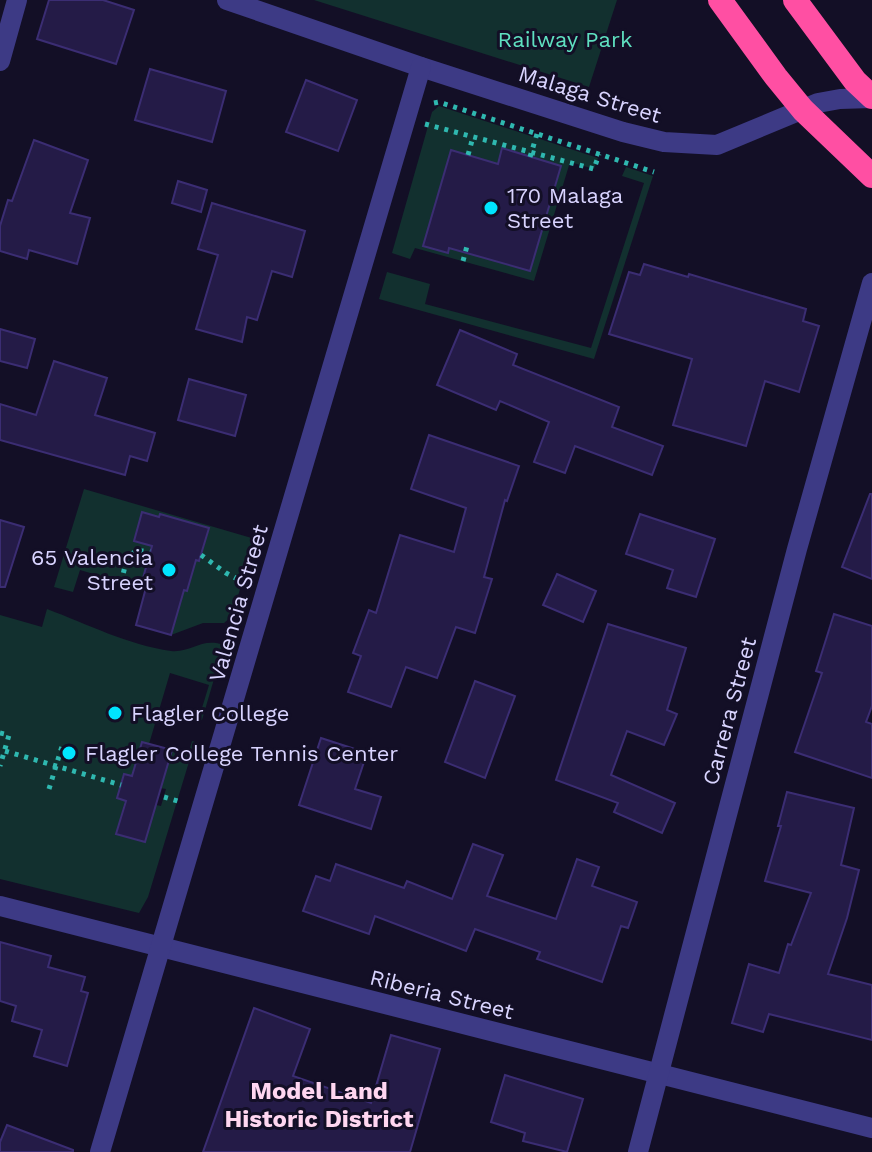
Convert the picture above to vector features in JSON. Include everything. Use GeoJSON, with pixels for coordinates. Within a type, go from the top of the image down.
{"type":"FeatureCollection","features":[{"type":"Feature","properties":{"kind":"highway"},"geometry":{"type":"LineString","coordinates":[[720,0],[803,110],[872,176]]}},
{"type":"Feature","properties":{"kind":"highway"},"geometry":{"type":"LineString","coordinates":[[795,0],[855,81],[872,98]]}},
{"type":"Feature","properties":{"kind":"street"},"geometry":{"type":"LineString","coordinates":[[0,61],[17,0]]}},
{"type":"Feature","properties":{"kind":"street","name":"Malaga Street"},"geometry":{"type":"LineString","coordinates":[[227,0],[421,67],[664,142],[717,145],[818,103],[872,98]]}},
{"type":"Feature","properties":{"kind":"street","name":"Valencia Street"},"geometry":{"type":"LineString","coordinates":[[100,1152],[421,67]]}},
{"type":"Feature","properties":{"kind":"street","name":"Carrera Street"},"geometry":{"type":"LineString","coordinates":[[638,1152],[797,549],[872,283]]}},
{"type":"Feature","properties":{"kind":"street","name":"Riberia Street"},"geometry":{"type":"LineString","coordinates":[[0,906],[872,1128]]}},
{"type":"Feature","properties":{"kind":"path"},"geometry":{"type":"LineString","coordinates":[[429,107],[439,102],[654,172]]}},
{"type":"Feature","properties":{"kind":"path"},"geometry":{"type":"LineString","coordinates":[[427,116],[424,124],[594,169],[599,154]]}},
{"type":"Feature","properties":{"kind":"path"},"geometry":{"type":"LineString","coordinates":[[531,154],[537,134]]}},
{"type":"Feature","properties":{"kind":"path"},"geometry":{"type":"LineString","coordinates":[[468,155],[473,137]]}},
{"type":"Feature","properties":{"kind":"path"},"geometry":{"type":"LineString","coordinates":[[463,261],[467,246]]}},
{"type":"Feature","properties":{"kind":"path"},"geometry":{"type":"LineString","coordinates":[[141,588],[121,582],[129,555],[135,551],[150,552]]}},
{"type":"Feature","properties":{"kind":"path"},"geometry":{"type":"LineString","coordinates":[[201,555],[246,583]]}},
{"type":"Feature","properties":{"kind":"path"},"geometry":{"type":"LineString","coordinates":[[242,596],[250,569]]}},
{"type":"Feature","properties":{"kind":"path"},"geometry":{"type":"LineString","coordinates":[[0,733],[9,735],[0,766]]}},
{"type":"Feature","properties":{"kind":"path"},"geometry":{"type":"LineString","coordinates":[[49,789],[63,743]]}},
{"type":"Feature","properties":{"kind":"path"},"geometry":{"type":"LineString","coordinates":[[5,751],[121,785]]}},
{"type":"Feature","properties":{"kind":"path"},"geometry":{"type":"LineString","coordinates":[[177,817],[185,789]]}},
{"type":"Feature","properties":{"kind":"path"},"geometry":{"type":"LineString","coordinates":[[164,797],[181,802]]}},
{"type":"Feature","properties":{"kind":"green space","name":"Railway Park"},"geometry":{"type":"Polygon","coordinates":[[[314,0],[617,0],[589,87],[314,0]]]}},
{"type":"Feature","properties":{"kind":"green space"},"geometry":{"type":"Polygon","coordinates":[[[439,106],[598,158],[594,169],[570,162],[534,281],[415,248],[410,259],[392,253],[432,112],[439,106]]]}},
{"type":"Feature","properties":{"kind":"green space"},"geometry":{"type":"Polygon","coordinates":[[[626,167],[653,176],[594,359],[379,299],[387,272],[430,284],[425,304],[591,348],[644,183],[622,176],[626,167]]]}},
{"type":"Feature","properties":{"kind":"green space"},"geometry":{"type":"Polygon","coordinates":[[[84,489],[255,539],[232,616],[224,623],[203,623],[171,635],[184,590],[196,560],[200,561],[209,528],[160,514],[143,578],[164,584],[162,594],[80,570],[73,592],[54,587],[84,489]]]}},
{"type":"Feature","properties":{"kind":"green space","name":"Flagler College Tennis Center"},"geometry":{"type":"Polygon","coordinates":[[[47,609],[123,639],[155,648],[178,651],[209,643],[224,645],[202,720],[198,721],[209,685],[170,673],[149,744],[142,742],[132,776],[124,774],[125,801],[116,834],[145,842],[156,805],[161,806],[166,789],[160,788],[172,750],[188,755],[192,741],[195,742],[148,897],[139,913],[0,879],[0,615],[42,627],[47,609]]]}},
{"type":"Feature","properties":{"kind":"building"},"geometry":{"type":"Polygon","coordinates":[[[49,0],[103,0],[134,10],[116,64],[37,39],[49,0]]]}},
{"type":"Feature","properties":{"kind":"building"},"geometry":{"type":"Polygon","coordinates":[[[150,69],[226,91],[212,142],[135,120],[150,69]]]}},
{"type":"Feature","properties":{"kind":"building"},"geometry":{"type":"Polygon","coordinates":[[[306,80],[357,100],[338,151],[286,132],[306,80]]]}},
{"type":"Feature","properties":{"kind":"building"},"geometry":{"type":"Polygon","coordinates":[[[34,140],[88,160],[70,213],[90,218],[77,264],[29,250],[27,259],[0,251],[0,226],[34,140]]]}},
{"type":"Feature","properties":{"kind":"building","name":"170 Malaga Street"},"geometry":{"type":"Polygon","coordinates":[[[502,148],[561,166],[530,271],[449,248],[448,253],[423,246],[451,150],[498,164],[502,148]]]}},
{"type":"Feature","properties":{"kind":"building"},"geometry":{"type":"Polygon","coordinates":[[[178,181],[207,190],[201,212],[172,203],[178,181]]]}},
{"type":"Feature","properties":{"kind":"building"},"geometry":{"type":"Polygon","coordinates":[[[212,203],[305,231],[292,277],[272,271],[257,320],[247,317],[242,342],[196,329],[218,255],[198,249],[212,203]]]}},
{"type":"Feature","properties":{"kind":"building"},"geometry":{"type":"Polygon","coordinates":[[[644,264],[688,277],[689,274],[806,309],[803,321],[819,326],[799,392],[765,381],[746,446],[673,425],[692,359],[609,334],[629,272],[640,275],[644,264]]]}},
{"type":"Feature","properties":{"kind":"building"},"geometry":{"type":"Polygon","coordinates":[[[0,329],[35,339],[27,368],[0,361],[0,329]]]}},
{"type":"Feature","properties":{"kind":"building"},"geometry":{"type":"Polygon","coordinates":[[[460,330],[517,354],[513,365],[619,407],[612,427],[663,446],[652,475],[575,446],[565,473],[534,462],[549,422],[500,401],[496,410],[437,385],[460,330]]]}},
{"type":"Feature","properties":{"kind":"building"},"geometry":{"type":"Polygon","coordinates":[[[54,361],[107,378],[95,415],[155,433],[147,461],[130,456],[125,475],[0,440],[0,404],[36,415],[54,361]]]}},
{"type":"Feature","properties":{"kind":"building"},"geometry":{"type":"Polygon","coordinates":[[[189,379],[246,395],[235,436],[178,420],[189,379]]]}},
{"type":"Feature","properties":{"kind":"building"},"geometry":{"type":"Polygon","coordinates":[[[429,435],[519,466],[505,500],[484,577],[492,579],[475,633],[456,627],[437,678],[406,667],[391,707],[348,692],[361,656],[353,653],[369,610],[376,613],[400,535],[454,552],[466,508],[411,489],[429,435]]]}},
{"type":"Feature","properties":{"kind":"building"},"geometry":{"type":"Polygon","coordinates":[[[872,494],[872,579],[842,567],[872,494]]]}},
{"type":"Feature","properties":{"kind":"building","name":"65 Valencia Street"},"geometry":{"type":"Polygon","coordinates":[[[142,512],[209,528],[187,591],[184,590],[171,635],[136,625],[148,580],[143,578],[152,546],[134,541],[142,512]]]}},
{"type":"Feature","properties":{"kind":"building"},"geometry":{"type":"Polygon","coordinates":[[[640,514],[715,539],[696,597],[667,588],[673,570],[626,554],[640,514]]]}},
{"type":"Feature","properties":{"kind":"building"},"geometry":{"type":"Polygon","coordinates":[[[0,520],[24,527],[5,587],[0,587],[0,520]]]}},
{"type":"Feature","properties":{"kind":"building"},"geometry":{"type":"Polygon","coordinates":[[[557,574],[596,591],[583,622],[543,605],[557,574]]]}},
{"type":"Feature","properties":{"kind":"building"},"geometry":{"type":"Polygon","coordinates":[[[834,614],[872,626],[872,706],[866,722],[872,724],[872,778],[795,752],[822,673],[816,671],[834,614]]]}},
{"type":"Feature","properties":{"kind":"building"},"geometry":{"type":"Polygon","coordinates":[[[608,624],[686,648],[667,710],[677,714],[664,745],[627,731],[611,775],[675,803],[662,833],[614,812],[618,803],[556,780],[608,624]]]}},
{"type":"Feature","properties":{"kind":"building"},"geometry":{"type":"Polygon","coordinates":[[[475,681],[515,696],[485,778],[445,762],[475,681]]]}},
{"type":"Feature","properties":{"kind":"building"},"geometry":{"type":"Polygon","coordinates":[[[321,738],[367,753],[355,789],[381,797],[371,829],[299,805],[321,738]]]}},
{"type":"Feature","properties":{"kind":"building"},"geometry":{"type":"Polygon","coordinates":[[[142,742],[172,750],[145,842],[116,834],[126,801],[117,798],[124,774],[132,776],[142,742]]]}},
{"type":"Feature","properties":{"kind":"building"},"geometry":{"type":"Polygon","coordinates":[[[787,792],[854,808],[841,865],[859,870],[828,974],[872,985],[872,1040],[769,1014],[763,1032],[732,1023],[749,964],[779,973],[788,944],[791,945],[811,893],[765,881],[787,792]]]}},
{"type":"Feature","properties":{"kind":"building"},"geometry":{"type":"Polygon","coordinates":[[[473,844],[503,855],[487,896],[556,919],[577,859],[599,867],[592,886],[637,902],[628,928],[621,926],[602,982],[537,959],[540,952],[475,929],[466,951],[375,916],[369,934],[303,911],[316,876],[330,881],[336,864],[404,888],[407,881],[452,899],[473,844]]]}},
{"type":"Feature","properties":{"kind":"building"},"geometry":{"type":"Polygon","coordinates":[[[0,942],[51,956],[48,967],[85,977],[81,991],[88,993],[67,1066],[34,1056],[42,1030],[12,1021],[16,1006],[0,1001],[0,942]]]}},
{"type":"Feature","properties":{"kind":"building"},"geometry":{"type":"Polygon","coordinates":[[[254,1008],[310,1029],[293,1076],[371,1103],[391,1035],[440,1049],[410,1152],[203,1152],[254,1008]]]}},
{"type":"Feature","properties":{"kind":"building"},"geometry":{"type":"Polygon","coordinates":[[[505,1075],[583,1099],[567,1152],[523,1141],[525,1133],[491,1122],[505,1075]]]}},
{"type":"Feature","properties":{"kind":"building"},"geometry":{"type":"Polygon","coordinates":[[[7,1125],[73,1152],[0,1152],[0,1142],[7,1125]]]}},
{"type":"Feature","properties":{"kind":"place","name":"170 Malaga Street"},"geometry":{"type":"Point","coordinates":[491,208]}},
{"type":"Feature","properties":{"kind":"place","name":"65 Valencia Street"},"geometry":{"type":"Point","coordinates":[169,570]}},
{"type":"Feature","properties":{"kind":"place","name":"Flagler College"},"geometry":{"type":"Point","coordinates":[115,713]}},
{"type":"Feature","properties":{"kind":"place","name":"Flagler College Tennis Center"},"geometry":{"type":"Point","coordinates":[69,753]}},
{"type":"Feature","properties":{"kind":"district","name":"Model Land Historic District"},"geometry":{"type":"Point","coordinates":[319,1105]}}]}
